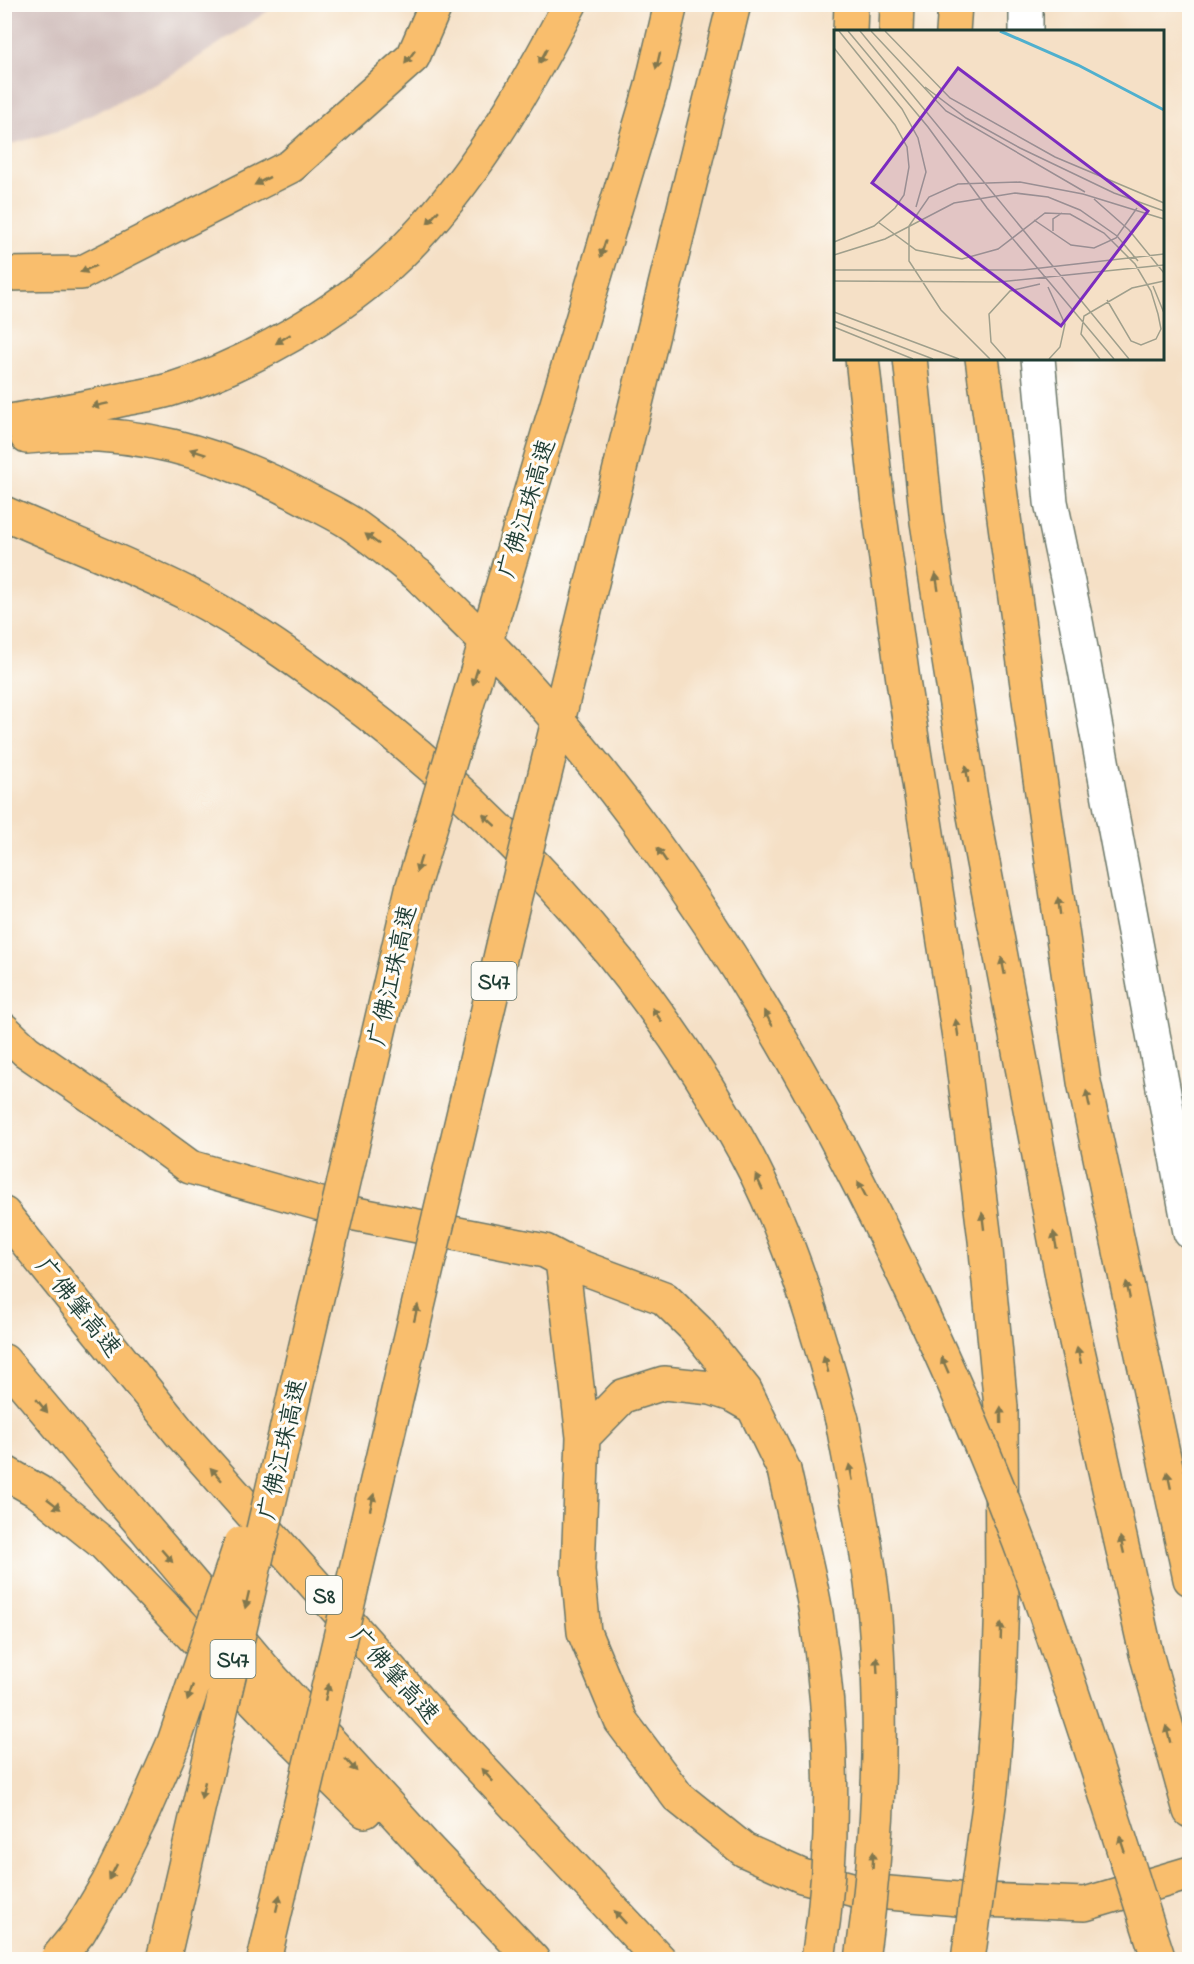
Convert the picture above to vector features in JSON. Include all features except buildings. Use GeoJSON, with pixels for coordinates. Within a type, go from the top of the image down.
{"type":"FeatureCollection","features":[{"type":"Feature","properties":{"kind":"highway"},"geometry":{"type":"LineString","coordinates":[[4,274],[81,273],[291,166],[413,57],[436,4]]}},
{"type":"Feature","properties":{"kind":"highway"},"geometry":{"type":"LineString","coordinates":[[4,422],[169,390],[255,356],[343,302],[399,255],[459,187],[530,81],[570,4]]}},
{"type":"Feature","properties":{"kind":"highway","name":"广佛江珠高速"},"geometry":{"type":"LineString","coordinates":[[164,1959],[412,889],[648,100],[671,4]]}},
{"type":"Feature","properties":{"kind":"highway","name":"S47"},"geometry":{"type":"LineString","coordinates":[[264,1959],[506,933],[734,4]]}},
{"type":"Feature","properties":{"kind":"highway"},"geometry":{"type":"LineString","coordinates":[[850,4],[850,30]]}},
{"type":"Feature","properties":{"kind":"highway"},"geometry":{"type":"LineString","coordinates":[[896,30],[897,4]]}},
{"type":"Feature","properties":{"kind":"highway"},"geometry":{"type":"LineString","coordinates":[[953,30],[955,4]]}},
{"type":"Feature","properties":{"kind":"highway"},"geometry":{"type":"LineString","coordinates":[[862,360],[877,495],[899,653],[961,1050],[985,1240],[1000,1407],[1002,1597],[999,1690],[991,1790],[968,1959]]}},
{"type":"Feature","properties":{"kind":"highway"},"geometry":{"type":"LineString","coordinates":[[910,360],[927,522],[972,805],[1066,1298],[1146,1653],[1190,1811]]}},
{"type":"Feature","properties":{"kind":"highway"},"geometry":{"type":"LineString","coordinates":[[982,360],[1084,1082],[1190,1579]]}},
{"type":"Feature","properties":{"kind":"highway"},"geometry":{"type":"LineString","coordinates":[[4,439],[57,433],[118,436],[191,450],[270,479],[348,522],[418,575],[514,671],[581,749],[651,839],[743,975],[813,1097],[875,1212],[933,1337],[984,1453],[1030,1571],[1159,1959]]}},
{"type":"Feature","properties":{"kind":"highway"},"geometry":{"type":"LineString","coordinates":[[4,513],[189,595],[275,646],[356,703],[421,757],[500,831],[585,922],[645,997],[698,1074],[747,1155],[785,1240],[816,1326],[842,1420],[860,1518],[874,1617],[879,1707],[872,1891],[862,1959]]}},
{"type":"Feature","properties":{"kind":"highway"},"geometry":{"type":"LineString","coordinates":[[4,1030],[26,1051],[190,1167],[356,1214],[545,1251],[562,1260],[664,1298],[697,1330],[745,1390],[784,1470],[815,1611],[828,1708],[831,1785],[829,1856],[818,1959]]}},
{"type":"Feature","properties":{"kind":"highway","name":"广佛肇高速"},"geometry":{"type":"LineString","coordinates":[[4,1214],[180,1433],[429,1713],[660,1959]]}},
{"type":"Feature","properties":{"kind":"highway"},"geometry":{"type":"LineString","coordinates":[[562,1260],[583,1437],[578,1570],[584,1632],[621,1721],[678,1797],[744,1850],[802,1876],[855,1890],[970,1899],[1085,1904],[1190,1873]]}},
{"type":"Feature","properties":{"kind":"highway"},"geometry":{"type":"LineString","coordinates":[[56,1959],[79,1932],[108,1883],[141,1817],[174,1742],[303,1359]]}},
{"type":"Feature","properties":{"kind":"highway"},"geometry":{"type":"LineString","coordinates":[[4,1361],[270,1676],[423,1844],[533,1959]]}},
{"type":"Feature","properties":{"kind":"highway"},"geometry":{"type":"LineString","coordinates":[[583,1437],[623,1396],[664,1383],[711,1388],[732,1395],[753,1407]]}},
{"type":"Feature","properties":{"kind":"highway"},"geometry":{"type":"LineString","coordinates":[[4,1472],[39,1492],[104,1544],[282,1729],[518,1959]]}},
{"type":"Feature","properties":{"kind":"street"},"geometry":{"type":"LineString","coordinates":[[1026,4],[1026,30]]}},
{"type":"Feature","properties":{"kind":"street"},"geometry":{"type":"LineString","coordinates":[[1038,360],[1050,502],[1075,616],[1190,1232]]}},
{"type":"Feature","properties":{"kind":"shaded area"},"geometry":{"type":"Polygon","coordinates":[[[5,4],[277,5],[176,72],[64,129],[5,146],[5,4]]]}}]}
